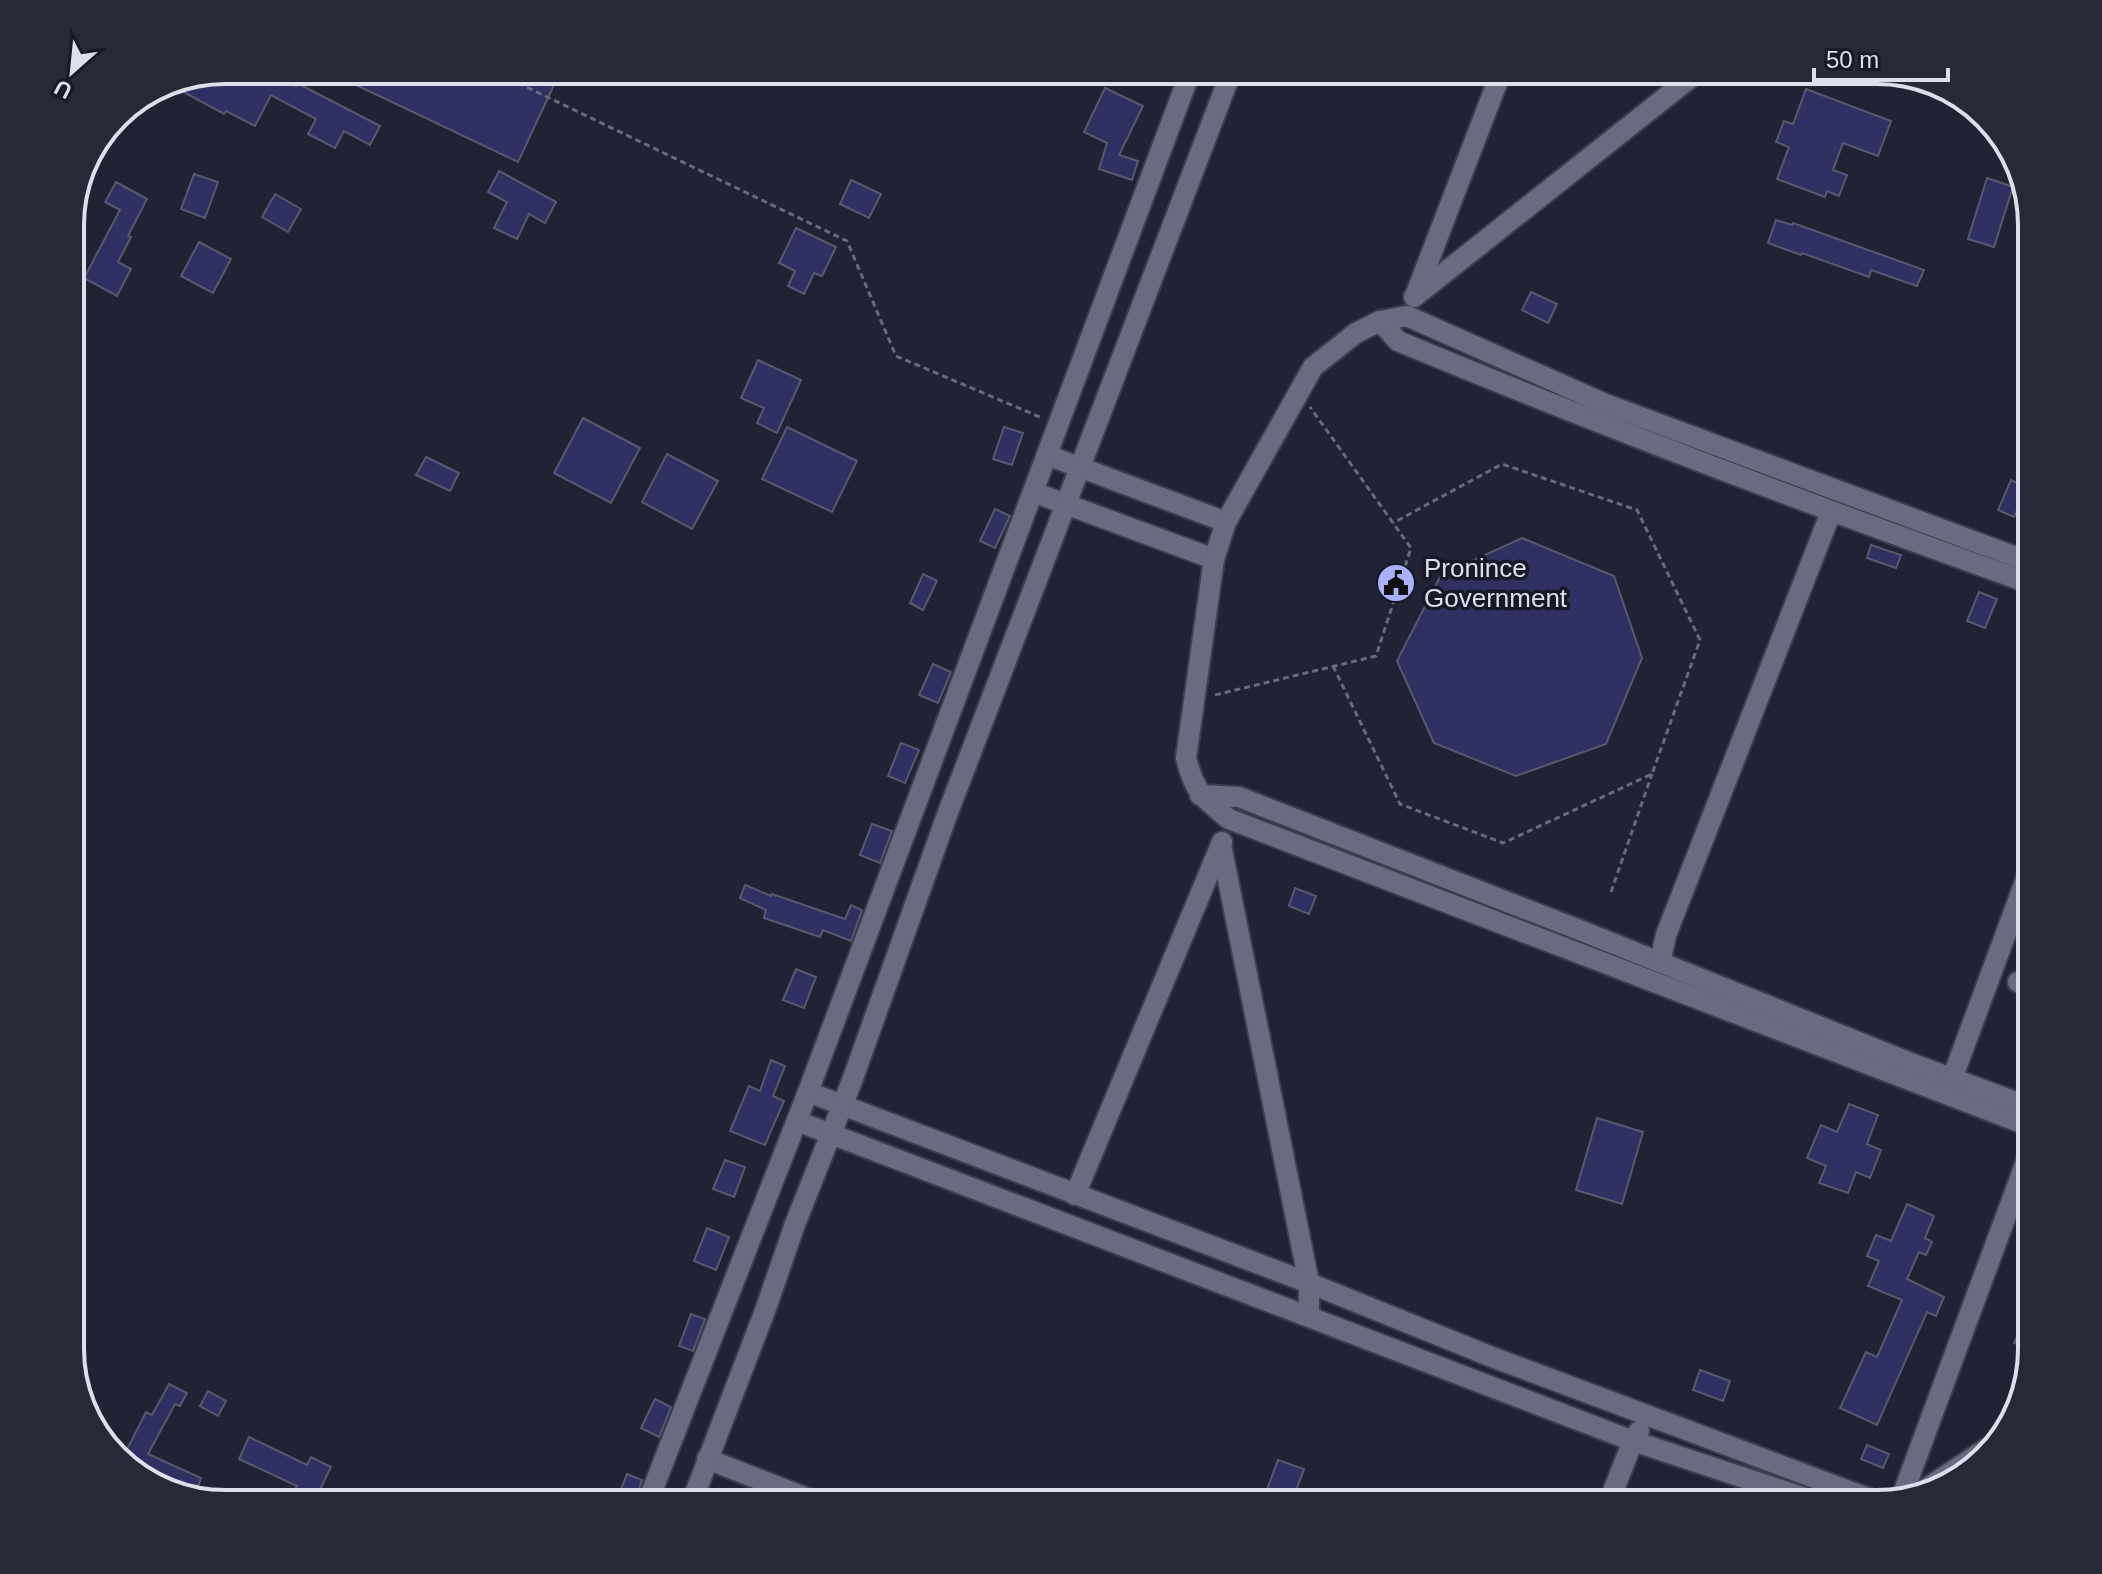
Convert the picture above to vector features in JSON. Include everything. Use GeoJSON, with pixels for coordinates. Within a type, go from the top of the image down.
{"type":"FeatureCollection","features":[{"type":"Feature","properties":{"kind":"street"},"geometry":{"type":"LineString","coordinates":[[652,1490],[808,1092],[1186,84]]}},
{"type":"Feature","properties":{"kind":"street"},"geometry":{"type":"LineString","coordinates":[[696,1490],[842,1106],[947,815],[1227,84]]}},
{"type":"Feature","properties":{"kind":"street"},"geometry":{"type":"LineString","coordinates":[[1398,341],[1497,84]]}},
{"type":"Feature","properties":{"kind":"street"},"geometry":{"type":"LineString","coordinates":[[1683,84],[1411,307],[1356,333],[1313,367],[1226,522],[1214,559],[1186,758],[1192,781],[1200,795],[1229,819],[2018,1122]]}},
{"type":"Feature","properties":{"kind":"street"},"geometry":{"type":"LineString","coordinates":[[1411,307],[1603,403],[2018,558]]}},
{"type":"Feature","properties":{"kind":"street"},"geometry":{"type":"LineString","coordinates":[[1380,321],[1398,341],[1553,406],[1831,512],[2018,579]]}},
{"type":"Feature","properties":{"kind":"street"},"geometry":{"type":"LineString","coordinates":[[1047,455],[1226,522]]}},
{"type":"Feature","properties":{"kind":"street"},"geometry":{"type":"LineString","coordinates":[[1033,492],[1214,559]]}},
{"type":"Feature","properties":{"kind":"street"},"geometry":{"type":"LineString","coordinates":[[1660,962],[1666,935],[1831,512]]}},
{"type":"Feature","properties":{"kind":"street"},"geometry":{"type":"LineString","coordinates":[[1200,795],[1239,797],[2018,1103]]}},
{"type":"Feature","properties":{"kind":"street"},"geometry":{"type":"LineString","coordinates":[[1075,1195],[1239,797]]}},
{"type":"Feature","properties":{"kind":"street"},"geometry":{"type":"LineString","coordinates":[[1221,845],[1309,1283],[1309,1316]]}},
{"type":"Feature","properties":{"kind":"street"},"geometry":{"type":"LineString","coordinates":[[1952,1079],[2018,901]]}},
{"type":"Feature","properties":{"kind":"street"},"geometry":{"type":"LineString","coordinates":[[808,1092],[1309,1283],[1492,1357],[1847,1490]]}},
{"type":"Feature","properties":{"kind":"street"},"geometry":{"type":"LineString","coordinates":[[797,1121],[1633,1441],[1781,1490]]}},
{"type":"Feature","properties":{"kind":"street"},"geometry":{"type":"LineString","coordinates":[[1905,1487],[2018,1184]]}},
{"type":"Feature","properties":{"kind":"street"},"geometry":{"type":"LineString","coordinates":[[1614,1490],[1633,1441],[1649,1415]]}},
{"type":"Feature","properties":{"kind":"street"},"geometry":{"type":"LineString","coordinates":[[707,1459],[786,1490]]}},
{"type":"Feature","properties":{"kind":"path"},"geometry":{"type":"LineString","coordinates":[[520,84],[847,241],[896,356],[1058,424]]}},
{"type":"Feature","properties":{"kind":"path"},"geometry":{"type":"LineString","coordinates":[[1193,700],[1376,656],[1411,548],[1299,391]]}},
{"type":"Feature","properties":{"kind":"path"},"geometry":{"type":"LineString","coordinates":[[1393,523],[1502,464],[1637,510],[1700,640],[1611,892]]}},
{"type":"Feature","properties":{"kind":"path"},"geometry":{"type":"LineString","coordinates":[[1333,666],[1400,804],[1503,843],[1652,774]]}},
{"type":"Feature","properties":{"kind":"building"},"geometry":{"type":"Polygon","coordinates":[[[299,84],[380,126],[370,145],[344,131],[335,148],[308,134],[316,119],[271,95],[255,126],[226,111],[224,114],[181,91],[206,85],[299,84]]]}},
{"type":"Feature","properties":{"kind":"building"},"geometry":{"type":"Polygon","coordinates":[[[354,84],[554,84],[518,162],[354,84]]]}},
{"type":"Feature","properties":{"kind":"building"},"geometry":{"type":"Polygon","coordinates":[[[1105,88],[1143,106],[1119,155],[1138,161],[1132,180],[1099,169],[1107,143],[1084,132],[1105,88]]]}},
{"type":"Feature","properties":{"kind":"building"},"geometry":{"type":"Polygon","coordinates":[[[1806,89],[1891,121],[1878,156],[1843,143],[1833,170],[1847,175],[1839,196],[1827,191],[1825,197],[1777,179],[1789,147],[1776,142],[1784,121],[1793,124],[1806,89]]]}},
{"type":"Feature","properties":{"kind":"building"},"geometry":{"type":"Polygon","coordinates":[[[499,171],[556,202],[545,223],[529,214],[517,239],[494,228],[507,202],[488,192],[499,171]]]}},
{"type":"Feature","properties":{"kind":"building"},"geometry":{"type":"Polygon","coordinates":[[[194,174],[218,182],[205,218],[181,209],[194,174]]]}},
{"type":"Feature","properties":{"kind":"building"},"geometry":{"type":"Polygon","coordinates":[[[1987,178],[2013,187],[1994,247],[1968,239],[1987,178]]]}},
{"type":"Feature","properties":{"kind":"building"},"geometry":{"type":"Polygon","coordinates":[[[851,180],[881,194],[869,218],[840,204],[851,180]]]}},
{"type":"Feature","properties":{"kind":"building"},"geometry":{"type":"Polygon","coordinates":[[[116,182],[147,199],[118,262],[131,269],[117,296],[84,278],[120,210],[105,202],[116,182]]]}},
{"type":"Feature","properties":{"kind":"building"},"geometry":{"type":"Polygon","coordinates":[[[275,194],[301,209],[288,232],[262,217],[275,194]]]}},
{"type":"Feature","properties":{"kind":"building"},"geometry":{"type":"Polygon","coordinates":[[[1776,220],[1793,223],[1924,270],[1917,286],[1871,270],[1869,277],[1801,255],[1768,243],[1776,220]]]}},
{"type":"Feature","properties":{"kind":"building"},"geometry":{"type":"Polygon","coordinates":[[[796,228],[836,247],[822,276],[814,273],[804,294],[788,286],[795,271],[779,263],[796,228]]]}},
{"type":"Feature","properties":{"kind":"building"},"geometry":{"type":"Polygon","coordinates":[[[199,242],[231,259],[213,293],[181,276],[199,242]]]}},
{"type":"Feature","properties":{"kind":"building"},"geometry":{"type":"Polygon","coordinates":[[[1531,292],[1557,304],[1548,323],[1522,310],[1531,292]]]}},
{"type":"Feature","properties":{"kind":"building"},"geometry":{"type":"Polygon","coordinates":[[[758,360],[801,380],[777,433],[757,423],[764,408],[741,398],[758,360]]]}},
{"type":"Feature","properties":{"kind":"building"},"geometry":{"type":"Polygon","coordinates":[[[583,418],[640,448],[611,503],[554,473],[583,418]]]}},
{"type":"Feature","properties":{"kind":"building"},"geometry":{"type":"Polygon","coordinates":[[[787,427],[857,461],[832,512],[762,479],[787,427]]]}},
{"type":"Feature","properties":{"kind":"building"},"geometry":{"type":"Polygon","coordinates":[[[1004,427],[1023,433],[1012,465],[993,459],[1004,427]]]}},
{"type":"Feature","properties":{"kind":"building"},"geometry":{"type":"Polygon","coordinates":[[[667,454],[718,481],[692,529],[642,502],[667,454]]]}},
{"type":"Feature","properties":{"kind":"building"},"geometry":{"type":"Polygon","coordinates":[[[426,457],[459,473],[450,491],[416,475],[426,457]]]}},
{"type":"Feature","properties":{"kind":"building"},"geometry":{"type":"Polygon","coordinates":[[[2011,480],[2018,484],[2018,508],[2014,517],[1998,510],[2011,480]]]}},
{"type":"Feature","properties":{"kind":"building"},"geometry":{"type":"Polygon","coordinates":[[[995,509],[1010,516],[995,548],[980,541],[995,509]]]}},
{"type":"Feature","properties":{"kind":"building"},"geometry":{"type":"Polygon","coordinates":[[[1522,538],[1614,576],[1642,658],[1606,744],[1516,776],[1434,743],[1397,661],[1441,575],[1522,538]]]}},
{"type":"Feature","properties":{"kind":"building"},"geometry":{"type":"Polygon","coordinates":[[[1871,545],[1901,555],[1896,568],[1867,558],[1871,545]]]}},
{"type":"Feature","properties":{"kind":"building"},"geometry":{"type":"Polygon","coordinates":[[[923,574],[937,581],[923,610],[910,603],[923,574]]]}},
{"type":"Feature","properties":{"kind":"building"},"geometry":{"type":"Polygon","coordinates":[[[1979,592],[1997,599],[1985,628],[1967,621],[1979,592]]]}},
{"type":"Feature","properties":{"kind":"building"},"geometry":{"type":"Polygon","coordinates":[[[933,664],[951,672],[938,703],[919,695],[933,664]]]}},
{"type":"Feature","properties":{"kind":"building"},"geometry":{"type":"Polygon","coordinates":[[[901,743],[919,750],[905,783],[888,776],[901,743]]]}},
{"type":"Feature","properties":{"kind":"building"},"geometry":{"type":"Polygon","coordinates":[[[872,824],[892,831],[880,863],[860,855],[872,824]]]}},
{"type":"Feature","properties":{"kind":"building"},"geometry":{"type":"Polygon","coordinates":[[[745,885],[845,919],[851,905],[862,910],[851,941],[823,930],[820,937],[764,918],[766,910],[740,898],[745,885]]]}},
{"type":"Feature","properties":{"kind":"building"},"geometry":{"type":"Polygon","coordinates":[[[1295,888],[1316,896],[1309,914],[1289,906],[1295,888]]]}},
{"type":"Feature","properties":{"kind":"building"},"geometry":{"type":"Polygon","coordinates":[[[796,969],[816,977],[804,1008],[783,1000],[796,969]]]}},
{"type":"Feature","properties":{"kind":"building"},"geometry":{"type":"Polygon","coordinates":[[[771,1060],[785,1066],[773,1096],[784,1101],[765,1145],[730,1131],[749,1086],[760,1091],[771,1060]]]}},
{"type":"Feature","properties":{"kind":"building"},"geometry":{"type":"Polygon","coordinates":[[[1849,1104],[1878,1115],[1867,1144],[1881,1150],[1870,1178],[1856,1172],[1848,1193],[1819,1183],[1826,1166],[1807,1158],[1821,1125],[1837,1132],[1849,1104]]]}},
{"type":"Feature","properties":{"kind":"building"},"geometry":{"type":"Polygon","coordinates":[[[1597,1118],[1643,1132],[1622,1204],[1576,1190],[1597,1118]]]}},
{"type":"Feature","properties":{"kind":"building"},"geometry":{"type":"Polygon","coordinates":[[[725,1160],[745,1167],[734,1197],[713,1189],[725,1160]]]}},
{"type":"Feature","properties":{"kind":"building"},"geometry":{"type":"Polygon","coordinates":[[[1907,1204],[1934,1216],[1925,1238],[1932,1242],[1926,1255],[1919,1252],[1907,1279],[1944,1297],[1936,1316],[1927,1312],[1877,1425],[1840,1408],[1866,1352],[1877,1357],[1902,1300],[1868,1286],[1879,1261],[1867,1256],[1876,1235],[1891,1241],[1907,1204]]]}},
{"type":"Feature","properties":{"kind":"building"},"geometry":{"type":"Polygon","coordinates":[[[707,1228],[729,1237],[716,1270],[694,1261],[707,1228]]]}},
{"type":"Feature","properties":{"kind":"building"},"geometry":{"type":"Polygon","coordinates":[[[691,1314],[705,1319],[693,1351],[679,1346],[691,1314]]]}},
{"type":"Feature","properties":{"kind":"building"},"geometry":{"type":"Polygon","coordinates":[[[1700,1370],[1730,1381],[1723,1401],[1693,1390],[1700,1370]]]}},
{"type":"Feature","properties":{"kind":"building"},"geometry":{"type":"Polygon","coordinates":[[[169,1384],[187,1393],[180,1406],[175,1404],[148,1454],[201,1478],[198,1487],[162,1476],[126,1450],[146,1412],[152,1415],[169,1384]]]}},
{"type":"Feature","properties":{"kind":"building"},"geometry":{"type":"Polygon","coordinates":[[[208,1391],[226,1401],[218,1416],[200,1406],[208,1391]]]}},
{"type":"Feature","properties":{"kind":"building"},"geometry":{"type":"Polygon","coordinates":[[[655,1399],[671,1407],[659,1437],[641,1428],[655,1399]]]}},
{"type":"Feature","properties":{"kind":"building"},"geometry":{"type":"Polygon","coordinates":[[[249,1437],[307,1465],[311,1457],[331,1467],[320,1490],[295,1490],[297,1486],[239,1459],[249,1437]]]}},
{"type":"Feature","properties":{"kind":"building"},"geometry":{"type":"Polygon","coordinates":[[[1867,1445],[1889,1454],[1883,1468],[1861,1459],[1867,1445]]]}},
{"type":"Feature","properties":{"kind":"building"},"geometry":{"type":"Polygon","coordinates":[[[1278,1460],[1304,1469],[1296,1490],[1267,1490],[1278,1460]]]}},
{"type":"Feature","properties":{"kind":"building"},"geometry":{"type":"Polygon","coordinates":[[[627,1474],[642,1480],[639,1490],[621,1490],[627,1474]]]}},
{"type":"Feature","properties":{"kind":"place","name":"Pronince Government"},"geometry":{"type":"Point","coordinates":[1396,583]}}]}
